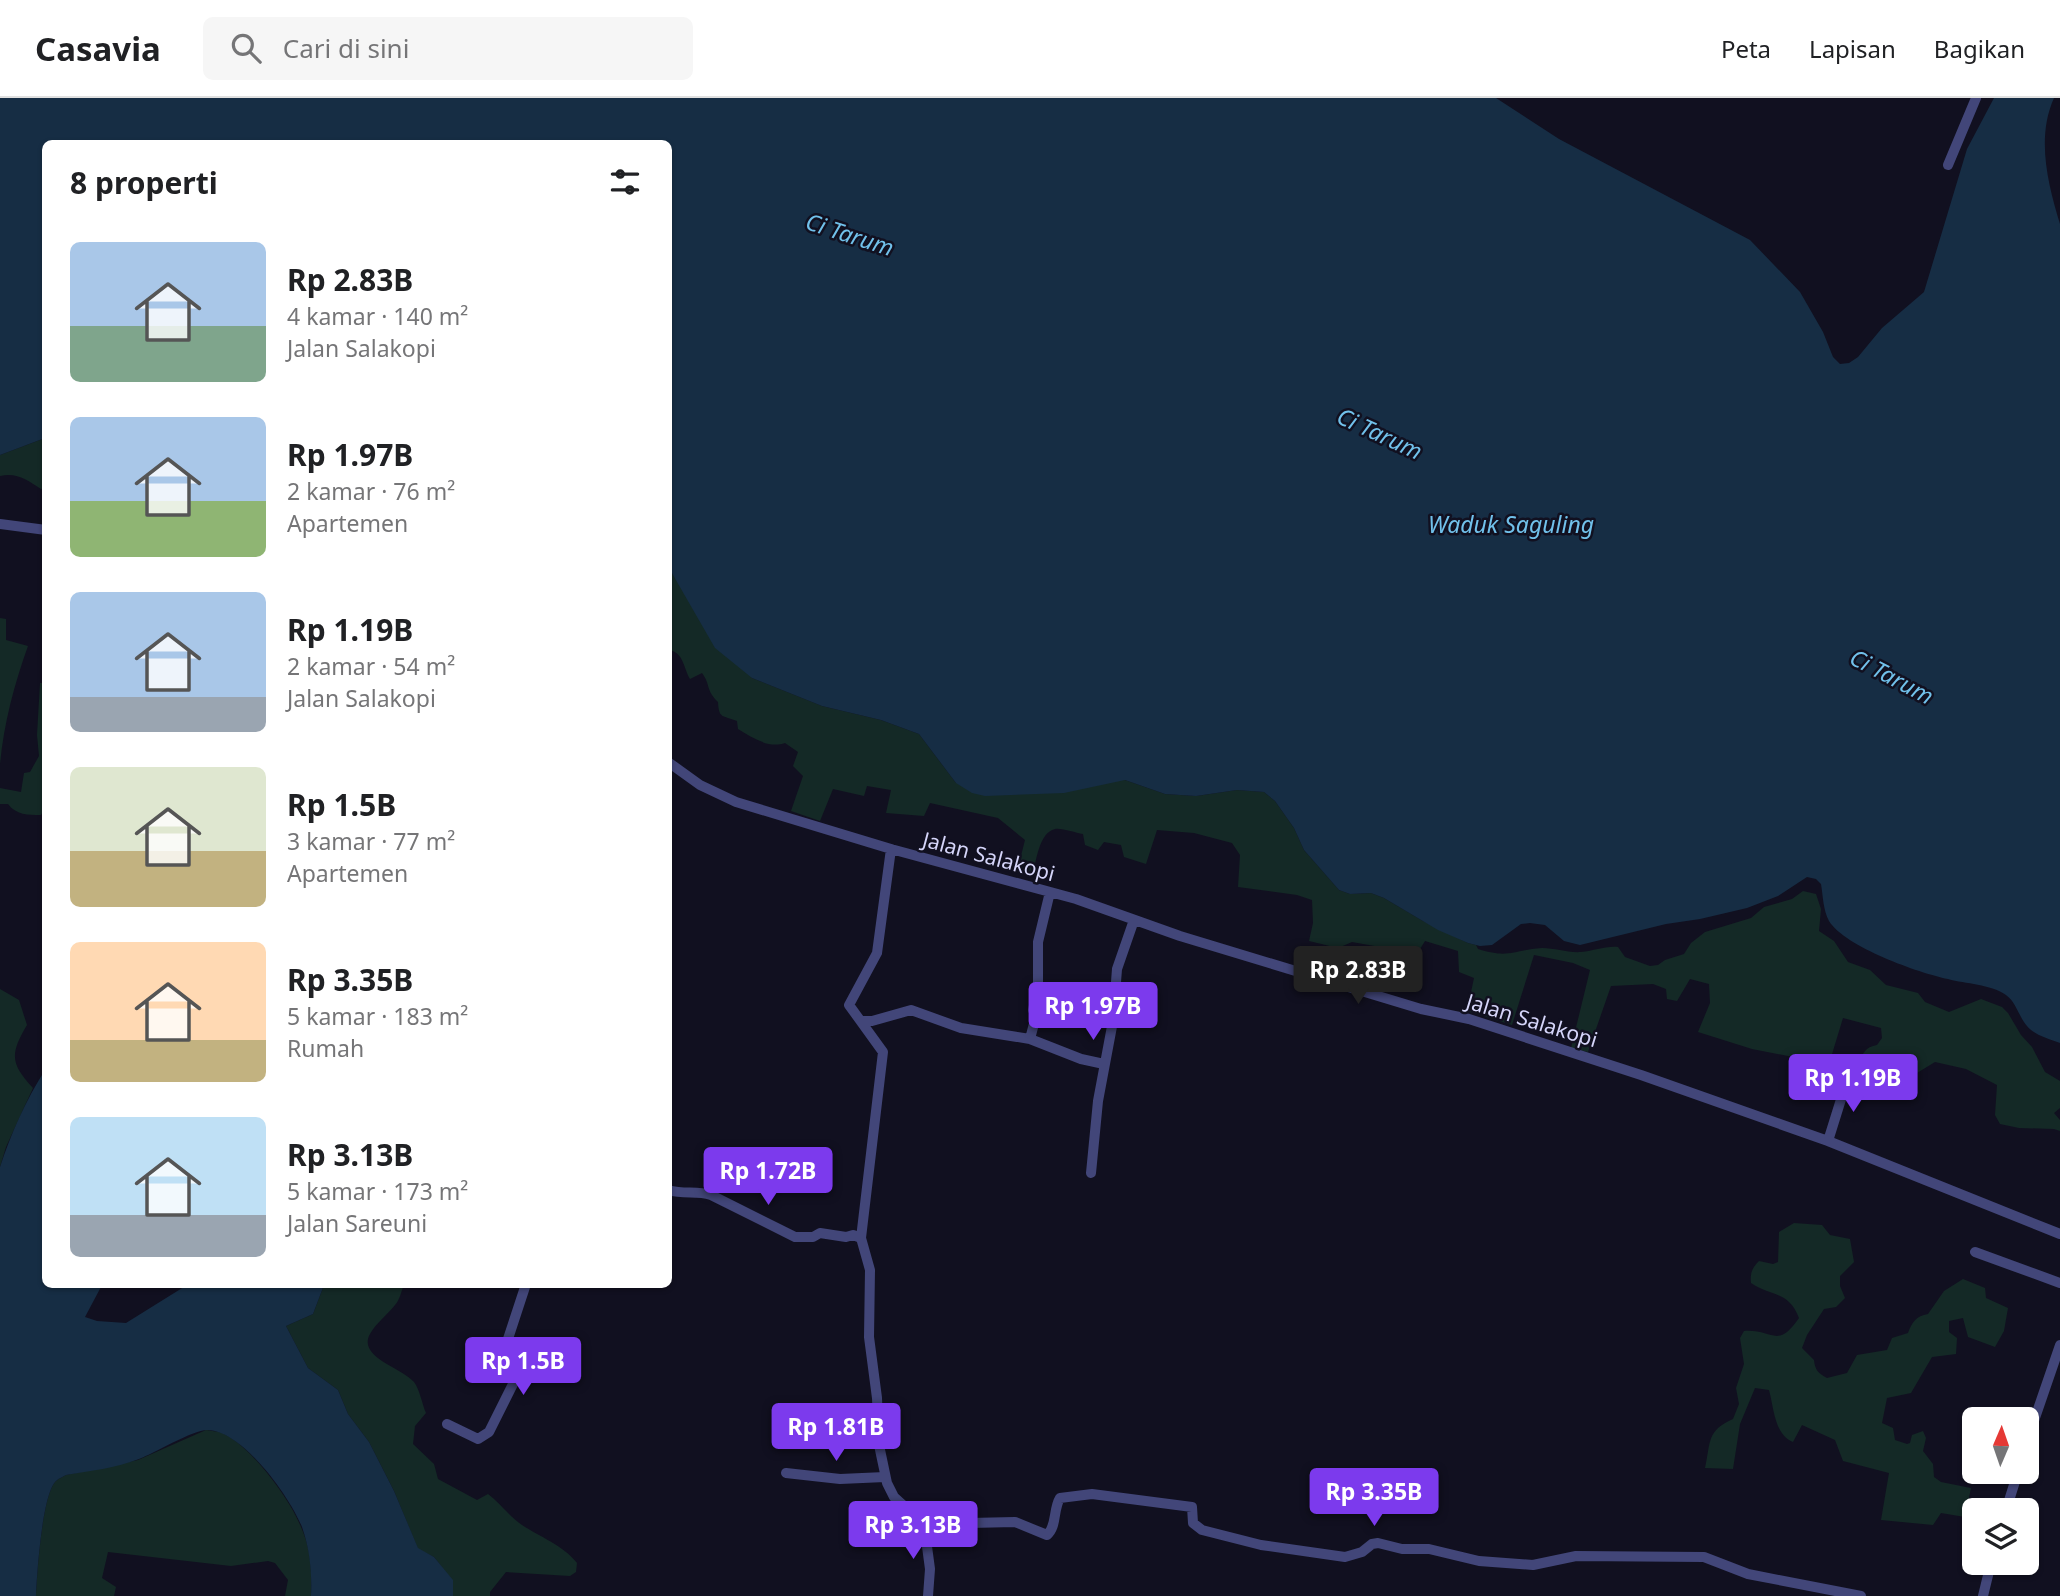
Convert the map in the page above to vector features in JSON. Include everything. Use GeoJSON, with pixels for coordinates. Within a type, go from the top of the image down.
{"type":"FeatureCollection","features":[{"type":"Feature","properties":{"kind":"street"},"geometry":{"type":"LineString","coordinates":[[1948,165],[1976,98]]}},
{"type":"Feature","properties":{"kind":"street"},"geometry":{"type":"LineString","coordinates":[[0,524],[42,529]]}},
{"type":"Feature","properties":{"kind":"street","name":"Jalan Salakopi"},"geometry":{"type":"LineString","coordinates":[[672,765],[701,785],[736,803],[1050,892],[1207,944],[1422,1009],[1469,1019],[1688,1091],[1828,1141],[2060,1234]]}},
{"type":"Feature","properties":{"kind":"street"},"geometry":{"type":"LineString","coordinates":[[891,849],[877,953],[849,1004],[883,1052],[861,1238],[870,1270],[869,1337],[877,1398],[879,1445],[885,1477],[894,1497],[924,1524],[930,1569],[928,1596]]}},
{"type":"Feature","properties":{"kind":"street"},"geometry":{"type":"LineString","coordinates":[[1030,1039],[1036,1016],[1033,1010],[1038,987],[1038,942],[1050,892]]}},
{"type":"Feature","properties":{"kind":"street"},"geometry":{"type":"LineString","coordinates":[[1091,1173],[1098,1101],[1112,1021],[1117,969],[1134,920]]}},
{"type":"Feature","properties":{"kind":"street"},"geometry":{"type":"LineString","coordinates":[[861,1021],[872,1021],[911,1010],[961,1028],[1030,1039],[1081,1059],[1104,1064]]}},
{"type":"Feature","properties":{"kind":"street"},"geometry":{"type":"LineString","coordinates":[[1828,1141],[1848,1077]]}},
{"type":"Feature","properties":{"kind":"street"},"geometry":{"type":"LineString","coordinates":[[672,1191],[684,1195],[700,1191],[711,1195],[795,1237],[813,1237],[820,1233],[861,1238]]}},
{"type":"Feature","properties":{"kind":"street"},"geometry":{"type":"LineString","coordinates":[[1976,1252],[2060,1283]]}},
{"type":"Feature","properties":{"kind":"street"},"geometry":{"type":"LineString","coordinates":[[447,1424],[478,1439],[489,1432],[519,1372],[502,1357],[525,1288]]}},
{"type":"Feature","properties":{"kind":"street"},"geometry":{"type":"LineString","coordinates":[[2039,1407],[2060,1345]]}},
{"type":"Feature","properties":{"kind":"street"},"geometry":{"type":"LineString","coordinates":[[786,1473],[840,1479],[885,1477]]}},
{"type":"Feature","properties":{"kind":"street"},"geometry":{"type":"LineString","coordinates":[[924,1524],[1015,1522],[1047,1535],[1052,1530],[1060,1498],[1092,1494],[1144,1503],[1192,1507],[1193,1523],[1202,1530],[1261,1545],[1306,1552],[1345,1557],[1362,1552],[1372,1544],[1378,1544],[1402,1549],[1429,1549],[1479,1561],[1532,1565],[1576,1556],[1704,1557],[1748,1574],[1861,1596]]}},
{"type":"Feature","properties":{"kind":"street"},"geometry":{"type":"LineString","coordinates":[[1983,1596],[1987,1575]]}},
{"type":"Feature","properties":{"kind":"green space"},"geometry":{"type":"Polygon","coordinates":[[[42,439],[42,489],[17,476],[0,476],[0,455],[42,439]]]}},
{"type":"Feature","properties":{"kind":"green space"},"geometry":{"type":"Polygon","coordinates":[[[672,573],[752,678],[822,706],[881,720],[919,734],[956,783],[1125,780],[1165,794],[1196,796],[1237,790],[1264,792],[1275,801],[1294,828],[1304,850],[1339,890],[1350,894],[1371,893],[1384,898],[1423,921],[1489,952],[1504,954],[1542,948],[1576,952],[1618,947],[1625,957],[1650,966],[1658,965],[1684,954],[1691,943],[1705,932],[1751,918],[1764,907],[1792,899],[1803,891],[1816,894],[1821,909],[1819,931],[1834,941],[1848,962],[1870,970],[1886,985],[1918,993],[1925,1002],[1949,1012],[1981,999],[2002,1007],[2032,1047],[2045,1072],[2060,1081],[2060,1108],[2054,1113],[2060,1120],[2060,1131],[2000,1124],[1995,1115],[1997,1085],[1966,1069],[1935,1062],[1917,1073],[1904,1094],[1898,1095],[1892,1086],[1894,1071],[1858,1064],[1865,1051],[1877,1045],[1882,1038],[1881,1028],[1843,1018],[1829,1064],[1752,1049],[1698,1032],[1710,1003],[1709,984],[1690,979],[1677,1001],[1667,999],[1666,989],[1653,984],[1611,986],[1588,1052],[1571,1048],[1590,970],[1573,963],[1534,955],[1512,1025],[1467,1011],[1474,978],[1459,972],[1458,951],[1425,941],[1415,957],[1407,957],[1402,966],[1391,971],[1387,969],[1387,952],[1380,947],[1352,942],[1338,948],[1309,941],[1313,923],[1312,900],[1297,895],[1238,887],[1240,855],[1232,843],[1194,833],[1157,830],[1146,864],[1124,857],[1121,845],[1104,842],[1098,850],[1085,845],[1083,834],[1055,829],[1042,841],[1033,872],[1018,868],[1025,840],[998,818],[930,803],[924,816],[886,813],[891,790],[867,786],[864,796],[833,789],[820,821],[791,811],[803,776],[793,766],[798,752],[785,743],[766,743],[738,729],[737,721],[720,714],[718,702],[711,694],[702,673],[690,679],[680,657],[674,652],[672,573]]]}},
{"type":"Feature","properties":{"kind":"green space"},"geometry":{"type":"Polygon","coordinates":[[[0,618],[6,619],[6,640],[28,646],[10,704],[0,764],[0,618]]]}},
{"type":"Feature","properties":{"kind":"green space"},"geometry":{"type":"Polygon","coordinates":[[[42,683],[42,813],[31,815],[19,812],[8,804],[0,804],[0,788],[21,792],[24,773],[30,772],[39,756],[37,735],[42,683]]]}},
{"type":"Feature","properties":{"kind":"green space"},"geometry":{"type":"Polygon","coordinates":[[[0,989],[19,1000],[27,1025],[15,1051],[15,1058],[20,1072],[33,1088],[6,1147],[0,1167],[0,989]]]}},
{"type":"Feature","properties":{"kind":"green space"},"geometry":{"type":"Polygon","coordinates":[[[1794,1223],[1822,1225],[1830,1235],[1850,1239],[1854,1262],[1840,1276],[1840,1286],[1845,1298],[1836,1307],[1824,1309],[1802,1348],[1814,1360],[1817,1371],[1827,1378],[1847,1373],[1857,1355],[1887,1350],[1892,1338],[1908,1333],[1915,1320],[1928,1314],[1944,1291],[1963,1279],[1985,1288],[1986,1298],[2008,1308],[2004,1331],[1995,1347],[1968,1337],[1963,1318],[1949,1321],[1949,1332],[1957,1338],[1956,1354],[1932,1357],[1911,1393],[1887,1398],[1882,1423],[1893,1428],[1895,1440],[1907,1444],[1910,1443],[1912,1435],[1923,1431],[1926,1438],[1923,1451],[1933,1464],[1934,1477],[1941,1482],[1971,1488],[1969,1498],[1962,1498],[1962,1516],[1941,1513],[1933,1525],[1881,1520],[1889,1473],[1843,1461],[1835,1440],[1802,1425],[1793,1442],[1787,1438],[1778,1427],[1769,1390],[1755,1388],[1740,1424],[1733,1469],[1705,1468],[1711,1438],[1718,1428],[1733,1419],[1739,1404],[1736,1388],[1744,1364],[1740,1338],[1744,1331],[1780,1336],[1792,1328],[1799,1318],[1795,1309],[1784,1298],[1751,1283],[1752,1271],[1759,1261],[1773,1264],[1778,1262],[1779,1232],[1794,1223]]]}},
{"type":"Feature","properties":{"kind":"green space"},"geometry":{"type":"Polygon","coordinates":[[[323,1288],[403,1288],[397,1303],[372,1330],[368,1342],[375,1356],[408,1377],[418,1389],[426,1413],[415,1426],[413,1444],[434,1464],[438,1479],[477,1500],[488,1494],[522,1525],[558,1546],[571,1557],[577,1563],[576,1572],[570,1576],[506,1572],[490,1592],[490,1596],[453,1596],[452,1580],[434,1557],[418,1549],[394,1491],[369,1442],[348,1414],[338,1390],[308,1368],[286,1326],[313,1314],[323,1288]]]}},
{"type":"Feature","properties":{"kind":"green space"},"geometry":{"type":"Polygon","coordinates":[[[206,1430],[222,1433],[245,1449],[268,1474],[288,1502],[296,1515],[309,1552],[311,1596],[285,1596],[288,1580],[275,1563],[268,1561],[231,1566],[108,1552],[102,1578],[116,1587],[114,1596],[36,1596],[44,1518],[51,1489],[56,1481],[66,1475],[138,1460],[206,1430]]]}},
{"type":"Feature","properties":{"kind":"water","name":"Waduk Saguling"},"geometry":{"type":"Polygon","coordinates":[[[0,98],[1496,98],[1559,139],[1750,240],[1800,292],[1823,332],[1833,357],[1840,364],[1849,363],[1858,357],[1882,328],[1924,292],[1967,149],[1994,98],[2054,98],[2045,145],[2051,193],[2060,224],[2060,1043],[2030,1029],[2012,1002],[2000,991],[1919,971],[1884,958],[1850,940],[1829,921],[1824,908],[1821,884],[1816,879],[1807,877],[1778,896],[1747,908],[1580,945],[1564,941],[1545,925],[1530,923],[1521,924],[1492,945],[1480,946],[1438,930],[1384,898],[1371,893],[1350,894],[1339,890],[1304,850],[1294,828],[1275,801],[1264,792],[1237,790],[1196,796],[1165,794],[1125,780],[1064,793],[985,796],[972,793],[956,783],[919,734],[881,720],[822,706],[752,678],[715,648],[672,573],[672,140],[42,140],[42,439],[0,455],[0,98]]]}},
{"type":"Feature","properties":{"kind":"water"},"geometry":{"type":"Polygon","coordinates":[[[42,1075],[42,1288],[100,1288],[85,1317],[97,1321],[126,1323],[182,1288],[323,1288],[313,1314],[286,1326],[308,1368],[338,1390],[348,1414],[369,1442],[394,1491],[418,1548],[434,1557],[453,1580],[453,1596],[311,1596],[307,1544],[302,1527],[287,1499],[250,1453],[222,1433],[208,1430],[194,1433],[130,1462],[66,1475],[57,1480],[51,1489],[44,1518],[36,1596],[0,1596],[0,1167],[42,1075]]]}},
{"type":"Feature","properties":{"kind":"water label","name":"Ci Tarum"},"geometry":{"type":"Point","coordinates":[850,234]}},
{"type":"Feature","properties":{"kind":"water label","name":"Ci Tarum"},"geometry":{"type":"Point","coordinates":[1380,433]}},
{"type":"Feature","properties":{"kind":"water label","name":"Ci Tarum"},"geometry":{"type":"Point","coordinates":[1892,676]}}]}
